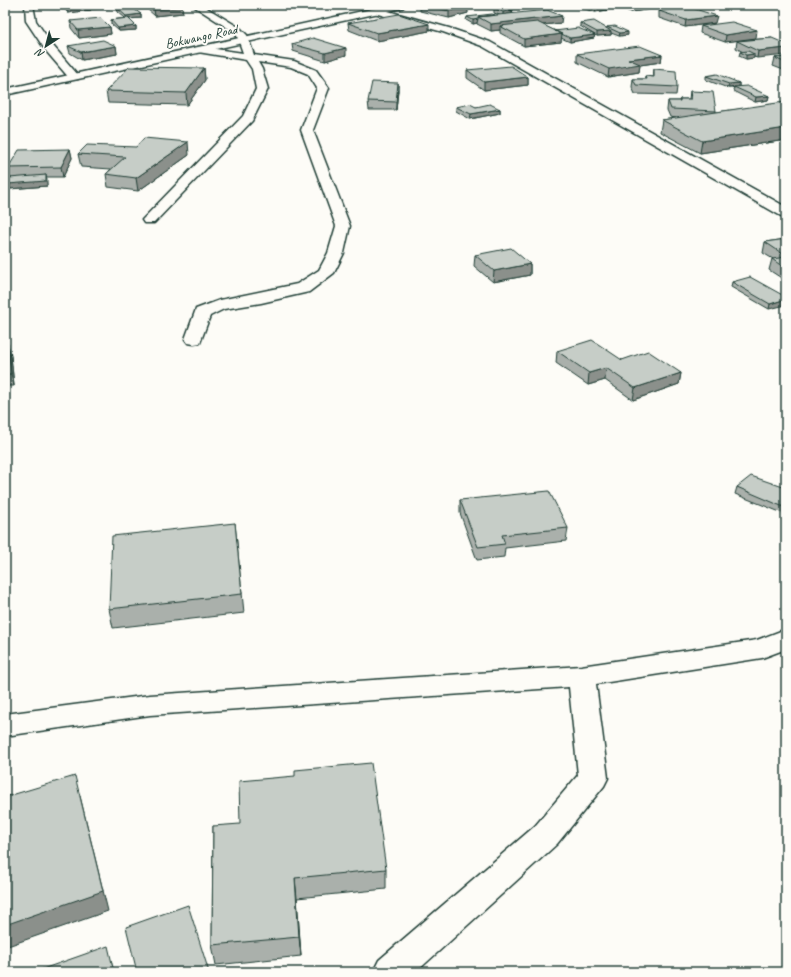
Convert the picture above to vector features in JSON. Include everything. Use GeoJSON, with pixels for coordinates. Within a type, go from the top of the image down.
{"type":"FeatureCollection","features":[{"type":"Feature","properties":{"kind":"street"},"geometry":{"type":"LineString","coordinates":[[29,5],[30,21],[50,49],[74,77]]}},
{"type":"Feature","properties":{"kind":"street"},"geometry":{"type":"LineString","coordinates":[[149,220],[248,118],[262,89],[257,69],[249,56],[242,35],[237,30],[196,5]]}},
{"type":"Feature","properties":{"kind":"street","name":"Bokwango Road"},"geometry":{"type":"LineString","coordinates":[[5,92],[402,5]]}},
{"type":"Feature","properties":{"kind":"street"},"geometry":{"type":"LineString","coordinates":[[377,11],[446,30],[486,44],[786,212]]}},
{"type":"Feature","properties":{"kind":"street"},"geometry":{"type":"LineString","coordinates":[[194,339],[202,313],[220,305],[261,298],[303,288],[326,273],[336,253],[343,226],[307,130],[323,88],[312,72],[294,64],[202,50]]}},
{"type":"Feature","properties":{"kind":"street"},"geometry":{"type":"LineString","coordinates":[[5,725],[150,705],[356,693],[581,676],[762,649],[786,638]]}},
{"type":"Feature","properties":{"kind":"street"},"geometry":{"type":"LineString","coordinates":[[391,972],[546,835],[593,778],[581,676]]}},
{"type":"Feature","properties":{"kind":"building"},"geometry":{"type":"Polygon","coordinates":[[[149,5],[180,5],[182,6],[154,9],[149,5]]]}},
{"type":"Feature","properties":{"kind":"building"},"geometry":{"type":"Polygon","coordinates":[[[424,5],[463,5],[468,6],[449,11],[424,5]]]}},
{"type":"Feature","properties":{"kind":"building"},"geometry":{"type":"Polygon","coordinates":[[[131,7],[141,14],[126,16],[117,8],[131,7]]]}},
{"type":"Feature","properties":{"kind":"building"},"geometry":{"type":"Polygon","coordinates":[[[503,7],[513,10],[503,12],[494,9],[503,7]]]}},
{"type":"Feature","properties":{"kind":"building"},"geometry":{"type":"Polygon","coordinates":[[[689,7],[717,16],[686,20],[659,11],[689,7]]]}},
{"type":"Feature","properties":{"kind":"building"},"geometry":{"type":"Polygon","coordinates":[[[547,10],[562,16],[491,24],[478,17],[547,10]]]}},
{"type":"Feature","properties":{"kind":"building"},"geometry":{"type":"Polygon","coordinates":[[[399,14],[429,24],[377,33],[348,23],[399,14]]]}},
{"type":"Feature","properties":{"kind":"building"},"geometry":{"type":"Polygon","coordinates":[[[492,14],[495,15],[478,17],[478,19],[473,20],[467,17],[492,14]]]}},
{"type":"Feature","properties":{"kind":"building"},"geometry":{"type":"Polygon","coordinates":[[[101,18],[110,27],[78,30],[70,21],[101,18]]]}},
{"type":"Feature","properties":{"kind":"building"},"geometry":{"type":"Polygon","coordinates":[[[128,18],[136,26],[118,28],[111,20],[128,18]]]}},
{"type":"Feature","properties":{"kind":"building"},"geometry":{"type":"Polygon","coordinates":[[[594,21],[611,31],[597,32],[580,23],[594,21]]]}},
{"type":"Feature","properties":{"kind":"building"},"geometry":{"type":"Polygon","coordinates":[[[537,22],[562,34],[524,39],[500,26],[537,22]]]}},
{"type":"Feature","properties":{"kind":"building"},"geometry":{"type":"Polygon","coordinates":[[[732,22],[757,30],[726,35],[701,26],[732,22]]]}},
{"type":"Feature","properties":{"kind":"building"},"geometry":{"type":"Polygon","coordinates":[[[615,26],[628,32],[620,33],[607,27],[615,26]]]}},
{"type":"Feature","properties":{"kind":"building"},"geometry":{"type":"Polygon","coordinates":[[[578,28],[595,35],[570,38],[555,31],[578,28]]]}},
{"type":"Feature","properties":{"kind":"building"},"geometry":{"type":"Polygon","coordinates":[[[313,38],[346,48],[325,53],[292,44],[313,38]]]}},
{"type":"Feature","properties":{"kind":"building"},"geometry":{"type":"Polygon","coordinates":[[[772,38],[786,44],[786,48],[758,51],[737,41],[772,38]]]}},
{"type":"Feature","properties":{"kind":"building"},"geometry":{"type":"Polygon","coordinates":[[[103,40],[116,46],[81,52],[68,46],[103,40]]]}},
{"type":"Feature","properties":{"kind":"building"},"geometry":{"type":"Polygon","coordinates":[[[640,46],[662,55],[628,59],[640,64],[609,69],[577,54],[640,46]]]}},
{"type":"Feature","properties":{"kind":"building"},"geometry":{"type":"Polygon","coordinates":[[[748,51],[754,54],[746,55],[740,52],[748,51]]]}},
{"type":"Feature","properties":{"kind":"building"},"geometry":{"type":"Polygon","coordinates":[[[786,57],[786,63],[775,58],[786,57]]]}},
{"type":"Feature","properties":{"kind":"building"},"geometry":{"type":"Polygon","coordinates":[[[511,66],[528,77],[484,82],[467,70],[511,66]]]}},
{"type":"Feature","properties":{"kind":"building"},"geometry":{"type":"Polygon","coordinates":[[[129,67],[204,68],[186,93],[106,91],[129,67]]]}},
{"type":"Feature","properties":{"kind":"building"},"geometry":{"type":"Polygon","coordinates":[[[654,69],[676,71],[677,87],[636,85],[633,79],[646,79],[645,76],[654,77],[654,69]]]}},
{"type":"Feature","properties":{"kind":"building"},"geometry":{"type":"Polygon","coordinates":[[[717,74],[739,83],[729,84],[706,76],[717,74]]]}},
{"type":"Feature","properties":{"kind":"building"},"geometry":{"type":"Polygon","coordinates":[[[372,82],[398,83],[396,102],[368,101],[372,82]]]}},
{"type":"Feature","properties":{"kind":"building"},"geometry":{"type":"Polygon","coordinates":[[[747,86],[769,96],[756,97],[734,87],[747,86]]]}},
{"type":"Feature","properties":{"kind":"building"},"geometry":{"type":"Polygon","coordinates":[[[690,91],[713,92],[716,111],[671,109],[668,101],[691,99],[690,91]]]}},
{"type":"Feature","properties":{"kind":"building"},"geometry":{"type":"Polygon","coordinates":[[[784,102],[786,103],[786,128],[702,141],[662,120],[784,102]]]}},
{"type":"Feature","properties":{"kind":"building"},"geometry":{"type":"Polygon","coordinates":[[[470,104],[476,107],[490,104],[500,109],[471,114],[456,107],[470,104]]]}},
{"type":"Feature","properties":{"kind":"building"},"geometry":{"type":"Polygon","coordinates":[[[144,138],[188,142],[136,178],[106,174],[125,157],[78,154],[87,145],[136,147],[144,138]]]}},
{"type":"Feature","properties":{"kind":"building"},"geometry":{"type":"Polygon","coordinates":[[[70,149],[61,167],[8,168],[19,150],[70,149]]]}},
{"type":"Feature","properties":{"kind":"building"},"geometry":{"type":"Polygon","coordinates":[[[46,175],[46,181],[8,184],[9,178],[46,175]]]}},
{"type":"Feature","properties":{"kind":"building"},"geometry":{"type":"Polygon","coordinates":[[[786,239],[786,256],[765,242],[786,239]]]}},
{"type":"Feature","properties":{"kind":"building"},"geometry":{"type":"Polygon","coordinates":[[[511,248],[530,264],[494,271],[475,255],[511,248]]]}},
{"type":"Feature","properties":{"kind":"building"},"geometry":{"type":"Polygon","coordinates":[[[786,257],[786,269],[772,259],[786,257]]]}},
{"type":"Feature","properties":{"kind":"building"},"geometry":{"type":"Polygon","coordinates":[[[750,277],[786,297],[786,299],[770,304],[732,282],[750,277]]]}},
{"type":"Feature","properties":{"kind":"building"},"geometry":{"type":"Polygon","coordinates":[[[592,340],[622,360],[648,351],[681,373],[635,388],[606,368],[589,373],[557,351],[592,340]]]}},
{"type":"Feature","properties":{"kind":"building"},"geometry":{"type":"Polygon","coordinates":[[[8,344],[11,374],[5,374],[5,345],[8,344]]]}},
{"type":"Feature","properties":{"kind":"building"},"geometry":{"type":"Polygon","coordinates":[[[751,476],[786,488],[786,508],[737,487],[751,476]]]}},
{"type":"Feature","properties":{"kind":"building"},"geometry":{"type":"Polygon","coordinates":[[[549,491],[568,528],[502,535],[505,544],[478,547],[460,500],[549,491]]]}},
{"type":"Feature","properties":{"kind":"building"},"geometry":{"type":"Polygon","coordinates":[[[235,523],[242,594],[109,609],[112,536],[235,523]]]}},
{"type":"Feature","properties":{"kind":"building"},"geometry":{"type":"Polygon","coordinates":[[[371,763],[386,869],[295,878],[299,937],[212,945],[213,826],[240,824],[239,781],[295,776],[295,770],[371,763]]]}},
{"type":"Feature","properties":{"kind":"building"},"geometry":{"type":"Polygon","coordinates":[[[75,776],[103,891],[5,925],[5,797],[75,776]]]}},
{"type":"Feature","properties":{"kind":"building"},"geometry":{"type":"Polygon","coordinates":[[[188,905],[209,972],[137,972],[126,927],[188,905]]]}},
{"type":"Feature","properties":{"kind":"building"},"geometry":{"type":"Polygon","coordinates":[[[108,946],[114,972],[34,972],[108,946]]]}}]}
